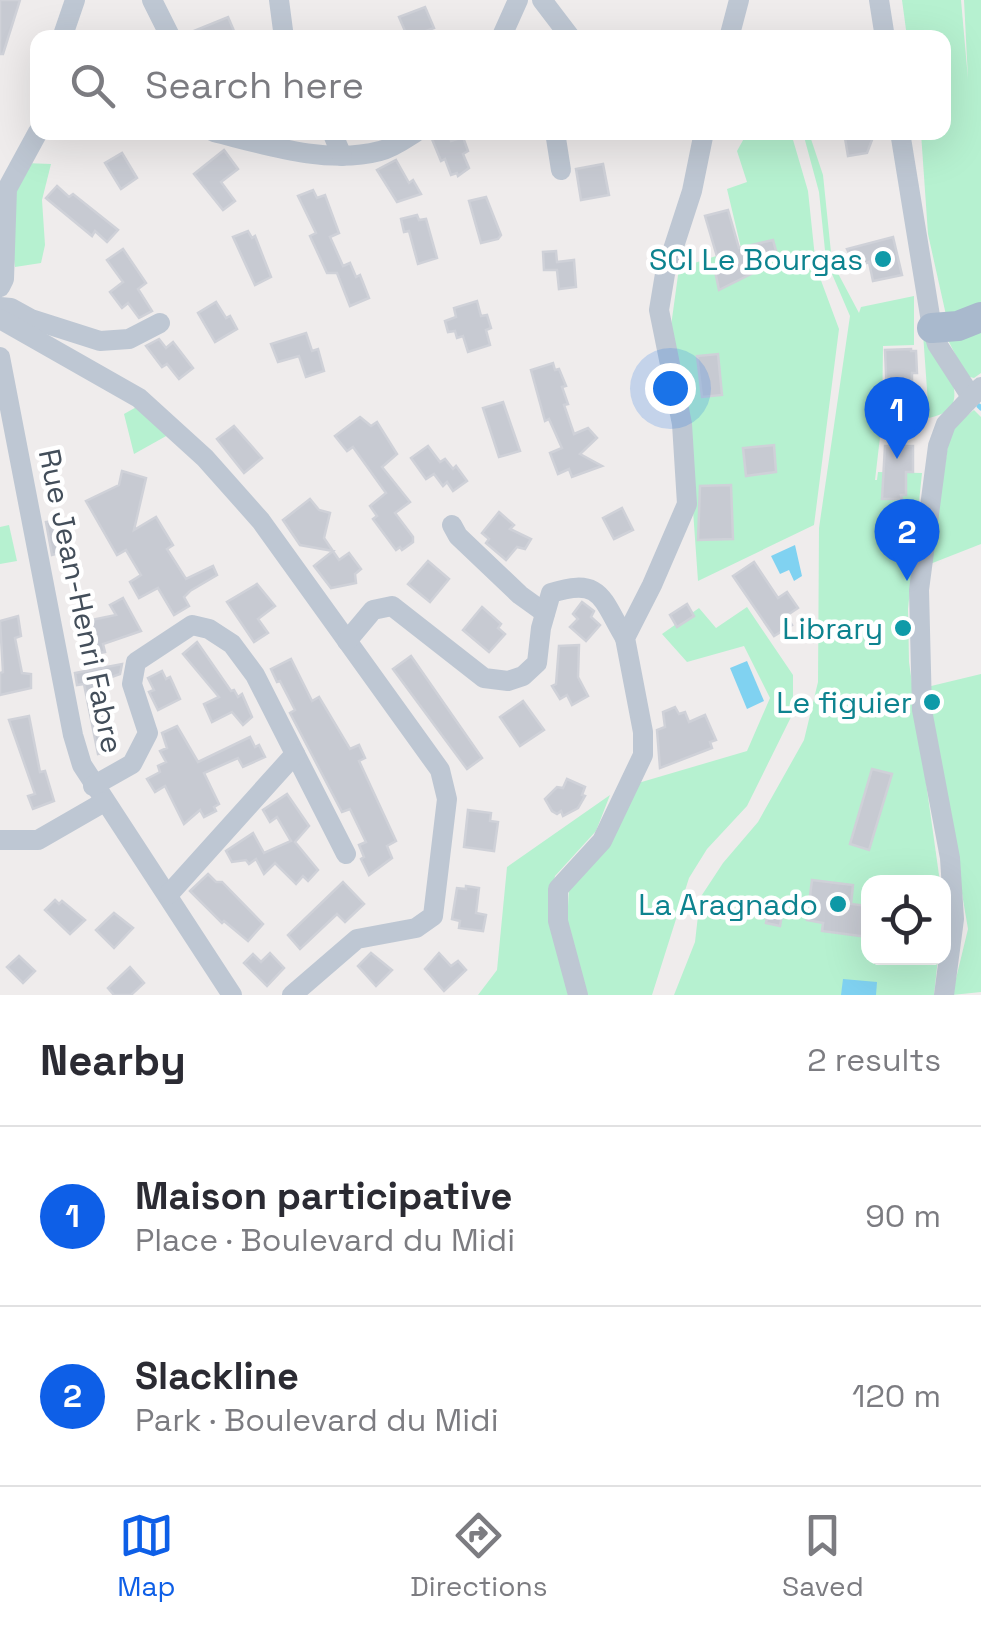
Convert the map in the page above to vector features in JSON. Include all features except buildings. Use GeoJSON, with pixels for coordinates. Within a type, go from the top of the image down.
{"type":"FeatureCollection","features":[{"type":"Feature","properties":{"kind":"main road"},"geometry":{"type":"LineString","coordinates":[[932,328],[958,326],[981,317]]}},
{"type":"Feature","properties":{"kind":"street"},"geometry":{"type":"LineString","coordinates":[[65,30],[74,0]]}},
{"type":"Feature","properties":{"kind":"street"},"geometry":{"type":"LineString","coordinates":[[152,0],[167,30]]}},
{"type":"Feature","properties":{"kind":"street"},"geometry":{"type":"LineString","coordinates":[[280,0],[283,30]]}},
{"type":"Feature","properties":{"kind":"street"},"geometry":{"type":"LineString","coordinates":[[505,30],[518,0]]}},
{"type":"Feature","properties":{"kind":"street"},"geometry":{"type":"LineString","coordinates":[[542,0],[565,30]]}},
{"type":"Feature","properties":{"kind":"street"},"geometry":{"type":"LineString","coordinates":[[730,30],[739,0]]}},
{"type":"Feature","properties":{"kind":"street"},"geometry":{"type":"LineString","coordinates":[[879,0],[884,30]]}},
{"type":"Feature","properties":{"kind":"street"},"geometry":{"type":"LineString","coordinates":[[0,287],[4,279],[7,190],[34,140]]}},
{"type":"Feature","properties":{"kind":"street"},"geometry":{"type":"LineString","coordinates":[[249,140],[342,156],[384,151],[403,140]]}},
{"type":"Feature","properties":{"kind":"street"},"geometry":{"type":"LineString","coordinates":[[335,140],[342,156]]}},
{"type":"Feature","properties":{"kind":"street"},"geometry":{"type":"LineString","coordinates":[[556,140],[561,170]]}},
{"type":"Feature","properties":{"kind":"street"},"geometry":{"type":"LineString","coordinates":[[625,638],[687,504],[682,424],[660,310],[665,274],[692,191],[702,140]]}},
{"type":"Feature","properties":{"kind":"street"},"geometry":{"type":"LineString","coordinates":[[901,140],[932,328],[937,344],[975,391],[946,424],[938,446],[919,590],[922,710],[950,858],[954,918],[944,995]]}},
{"type":"Feature","properties":{"kind":"street"},"geometry":{"type":"LineString","coordinates":[[0,307],[100,341],[129,339],[160,324]]}},
{"type":"Feature","properties":{"kind":"street"},"geometry":{"type":"LineString","coordinates":[[0,319],[139,398],[206,458],[261,521],[440,770],[447,799],[432,916],[416,928],[357,939],[292,995]]}},
{"type":"Feature","properties":{"kind":"street","name":"Rue Jean-Henri Fabre"},"geometry":{"type":"LineString","coordinates":[[0,357],[73,736],[98,794],[169,894],[232,995]]}},
{"type":"Feature","properties":{"kind":"street"},"geometry":{"type":"LineString","coordinates":[[452,525],[458,536],[520,595],[546,613]]}},
{"type":"Feature","properties":{"kind":"street"},"geometry":{"type":"LineString","coordinates":[[347,641],[373,610],[392,606],[484,678],[508,682],[524,676],[537,663],[551,593],[577,585],[597,592],[625,638],[643,755],[602,841],[558,889],[558,921],[578,995]]}},
{"type":"Feature","properties":{"kind":"street"},"geometry":{"type":"LineString","coordinates":[[0,840],[38,840],[132,764],[148,733],[132,684],[136,662],[192,625],[208,629],[232,644],[255,675],[346,854]]}},
{"type":"Feature","properties":{"kind":"street"},"geometry":{"type":"LineString","coordinates":[[169,894],[295,754]]}},
{"type":"Feature","properties":{"kind":"green space"},"geometry":{"type":"Polygon","coordinates":[[[902,0],[961,0],[968,79],[964,0],[981,0],[981,304],[946,315],[928,234],[921,140],[951,140],[951,30],[906,30],[902,0]]]}},
{"type":"Feature","properties":{"kind":"green space"},"geometry":{"type":"Polygon","coordinates":[[[743,140],[793,140],[808,191],[816,267],[839,329],[814,525],[698,581],[686,411],[671,326],[679,268],[741,248],[727,189],[747,182],[737,151],[743,140]]]}},
{"type":"Feature","properties":{"kind":"green space"},"geometry":{"type":"Polygon","coordinates":[[[805,140],[811,140],[823,175],[832,262],[859,313],[861,307],[914,296],[914,345],[883,346],[882,420],[875,480],[878,472],[922,473],[908,609],[909,662],[939,875],[861,875],[861,965],[937,965],[934,995],[674,995],[695,942],[700,898],[758,822],[804,740],[818,682],[819,528],[850,316],[826,260],[819,192],[805,140]]]}},
{"type":"Feature","properties":{"kind":"green space"},"geometry":{"type":"Polygon","coordinates":[[[24,163],[51,164],[42,200],[45,245],[41,263],[15,267],[12,214],[24,163]]]}},
{"type":"Feature","properties":{"kind":"green space"},"geometry":{"type":"Polygon","coordinates":[[[922,319],[946,364],[954,389],[950,408],[929,418],[922,319]]]}},
{"type":"Feature","properties":{"kind":"green space"},"geometry":{"type":"Polygon","coordinates":[[[981,326],[981,373],[974,378],[966,376],[948,340],[981,326]]]}},
{"type":"Feature","properties":{"kind":"green space"},"geometry":{"type":"Polygon","coordinates":[[[140,405],[168,435],[134,454],[124,414],[140,405]]]}},
{"type":"Feature","properties":{"kind":"green space"},"geometry":{"type":"Polygon","coordinates":[[[974,410],[981,417],[981,544],[930,564],[948,445],[954,426],[974,410]]]}},
{"type":"Feature","properties":{"kind":"green space"},"geometry":{"type":"Polygon","coordinates":[[[9,525],[17,561],[0,564],[0,527],[9,525]]]}},
{"type":"Feature","properties":{"kind":"green space"},"geometry":{"type":"Polygon","coordinates":[[[747,607],[793,675],[793,713],[747,806],[707,849],[689,878],[652,995],[586,995],[567,924],[569,888],[606,842],[628,786],[747,751],[770,698],[744,646],[687,662],[662,634],[699,608],[716,628],[747,607]]]}},
{"type":"Feature","properties":{"kind":"green space"},"geometry":{"type":"Polygon","coordinates":[[[981,674],[981,992],[952,995],[968,929],[927,687],[981,674]]]}},
{"type":"Feature","properties":{"kind":"green space"},"geometry":{"type":"Polygon","coordinates":[[[610,795],[596,831],[555,876],[550,903],[568,995],[478,995],[497,970],[507,867],[610,795]]]}},
{"type":"Feature","properties":{"kind":"water"},"geometry":{"type":"Polygon","coordinates":[[[795,545],[802,576],[794,581],[789,570],[780,574],[771,556],[795,545]]]}},
{"type":"Feature","properties":{"kind":"water"},"geometry":{"type":"Polygon","coordinates":[[[747,661],[764,701],[747,709],[730,668],[747,661]]]}},
{"type":"Feature","properties":{"kind":"water"},"geometry":{"type":"Polygon","coordinates":[[[843,979],[877,982],[876,995],[841,995],[843,979]]]}},
{"type":"Feature","properties":{"kind":"place","name":"SCI Le Bourgas"},"geometry":{"type":"Point","coordinates":[883,259]}},
{"type":"Feature","properties":{"kind":"place","name":"Maison participative"},"geometry":{"type":"Point","coordinates":[897,459]}},
{"type":"Feature","properties":{"kind":"place","name":"Slackline"},"geometry":{"type":"Point","coordinates":[907,581]}},
{"type":"Feature","properties":{"kind":"place","name":"Library"},"geometry":{"type":"Point","coordinates":[903,628]}},
{"type":"Feature","properties":{"kind":"place","name":"Le figuier"},"geometry":{"type":"Point","coordinates":[932,702]}},
{"type":"Feature","properties":{"kind":"place","name":"La Aragnado"},"geometry":{"type":"Point","coordinates":[838,904]}}]}
